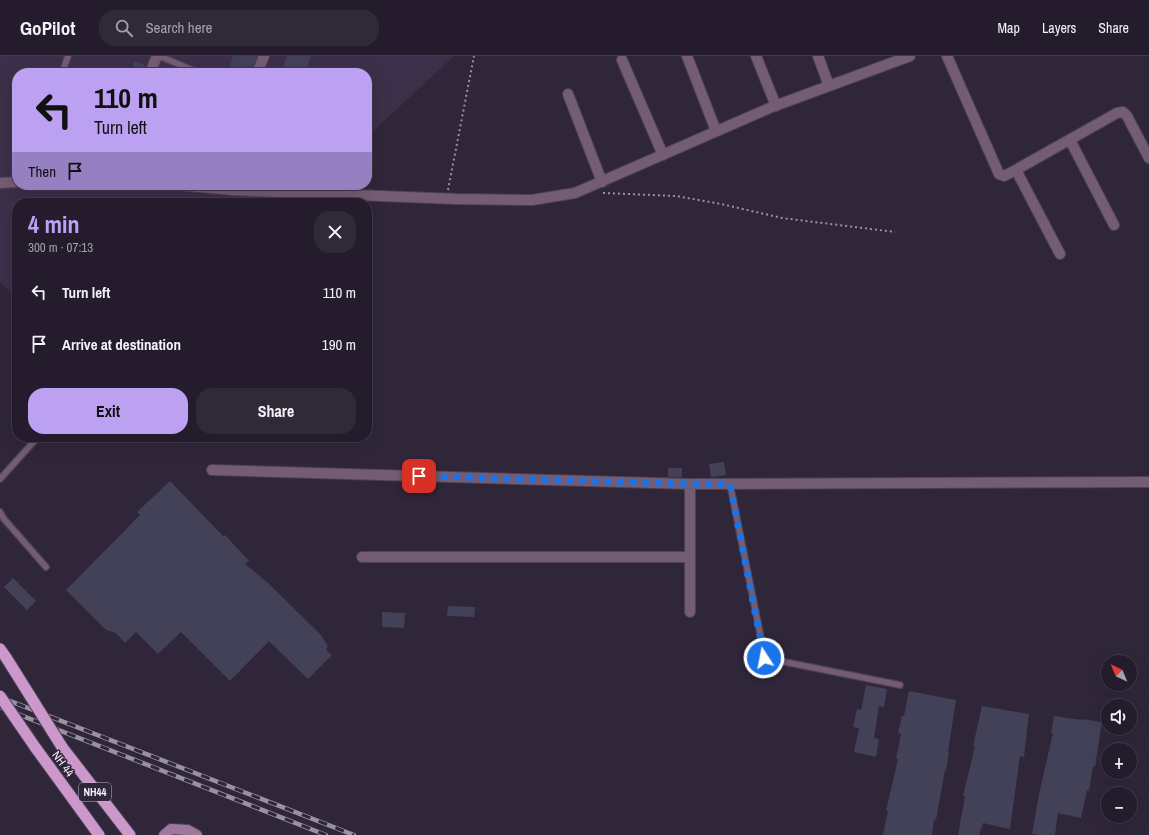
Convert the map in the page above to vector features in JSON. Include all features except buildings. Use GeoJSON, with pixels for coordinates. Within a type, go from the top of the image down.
{"type":"FeatureCollection","features":[{"type":"Feature","properties":{"kind":"highway","name":"NH44"},"geometry":{"type":"LineString","coordinates":[[0,649],[62,747],[130,835]]}},
{"type":"Feature","properties":{"kind":"highway","name":"NH 44"},"geometry":{"type":"LineString","coordinates":[[0,696],[99,835]]}},
{"type":"Feature","properties":{"kind":"main road"},"geometry":{"type":"LineString","coordinates":[[167,832],[188,830],[197,835]]}},
{"type":"Feature","properties":{"kind":"street"},"geometry":{"type":"LineString","coordinates":[[152,68],[158,56]]}},
{"type":"Feature","properties":{"kind":"street"},"geometry":{"type":"LineString","coordinates":[[259,68],[264,56]]}},
{"type":"Feature","properties":{"kind":"street"},"geometry":{"type":"LineString","coordinates":[[687,56],[716,131]]}},
{"type":"Feature","properties":{"kind":"street"},"geometry":{"type":"LineString","coordinates":[[756,56],[776,106]]}},
{"type":"Feature","properties":{"kind":"street"},"geometry":{"type":"LineString","coordinates":[[818,56],[829,86]]}},
{"type":"Feature","properties":{"kind":"street"},"geometry":{"type":"LineString","coordinates":[[231,190],[446,199],[532,200],[575,193],[716,131],[829,86],[888,60],[910,56]]}},
{"type":"Feature","properties":{"kind":"street"},"geometry":{"type":"LineString","coordinates":[[947,56],[999,174],[1004,176],[1016,170],[1122,112],[1127,116],[1149,158]]}},
{"type":"Feature","properties":{"kind":"street"},"geometry":{"type":"LineString","coordinates":[[622,60],[663,155]]}},
{"type":"Feature","properties":{"kind":"street"},"geometry":{"type":"LineString","coordinates":[[568,94],[602,182]]}},
{"type":"Feature","properties":{"kind":"street"},"geometry":{"type":"LineString","coordinates":[[1070,140],[1114,225]]}},
{"type":"Feature","properties":{"kind":"street"},"geometry":{"type":"LineString","coordinates":[[1016,170],[1060,254]]}},
{"type":"Feature","properties":{"kind":"street"},"geometry":{"type":"LineString","coordinates":[[0,183],[12,182]]}},
{"type":"Feature","properties":{"kind":"street"},"geometry":{"type":"LineString","coordinates":[[212,470],[690,484],[1149,482]]}},
{"type":"Feature","properties":{"kind":"street"},"geometry":{"type":"LineString","coordinates":[[690,484],[690,612]]}},
{"type":"Feature","properties":{"kind":"street"},"geometry":{"type":"LineString","coordinates":[[362,557],[690,557]]}},
{"type":"Feature","properties":{"kind":"lane"},"geometry":{"type":"LineString","coordinates":[[64,68],[68,56]]}},
{"type":"Feature","properties":{"kind":"lane"},"geometry":{"type":"LineString","coordinates":[[158,56],[188,68]]}},
{"type":"Feature","properties":{"kind":"lane"},"geometry":{"type":"LineString","coordinates":[[0,479],[33,442]]}},
{"type":"Feature","properties":{"kind":"lane"},"geometry":{"type":"LineString","coordinates":[[730,484],[764,658],[900,685]]}},
{"type":"Feature","properties":{"kind":"lane"},"geometry":{"type":"LineString","coordinates":[[0,512],[4,519],[46,567]]}},
{"type":"Feature","properties":{"kind":"path"},"geometry":{"type":"LineString","coordinates":[[446,199],[474,56]]}},
{"type":"Feature","properties":{"kind":"path"},"geometry":{"type":"LineString","coordinates":[[598,193],[676,196],[721,204],[782,218],[895,232]]}},
{"type":"Feature","properties":{"kind":"shaded area"},"geometry":{"type":"Polygon","coordinates":[[[0,56],[454,56],[372,132],[372,68],[12,68],[12,190],[310,190],[301,198],[12,198],[12,293],[0,282],[0,56]]]}},
{"type":"Feature","properties":{"kind":"railway"},"geometry":{"type":"LineString","coordinates":[[0,697],[354,835]]}},
{"type":"Feature","properties":{"kind":"railway"},"geometry":{"type":"LineString","coordinates":[[0,707],[326,835]]}},
{"type":"Feature","properties":{"kind":"route"},"geometry":{"type":"LineString","coordinates":[[419,476],[730,484],[764,658]]}}]}
